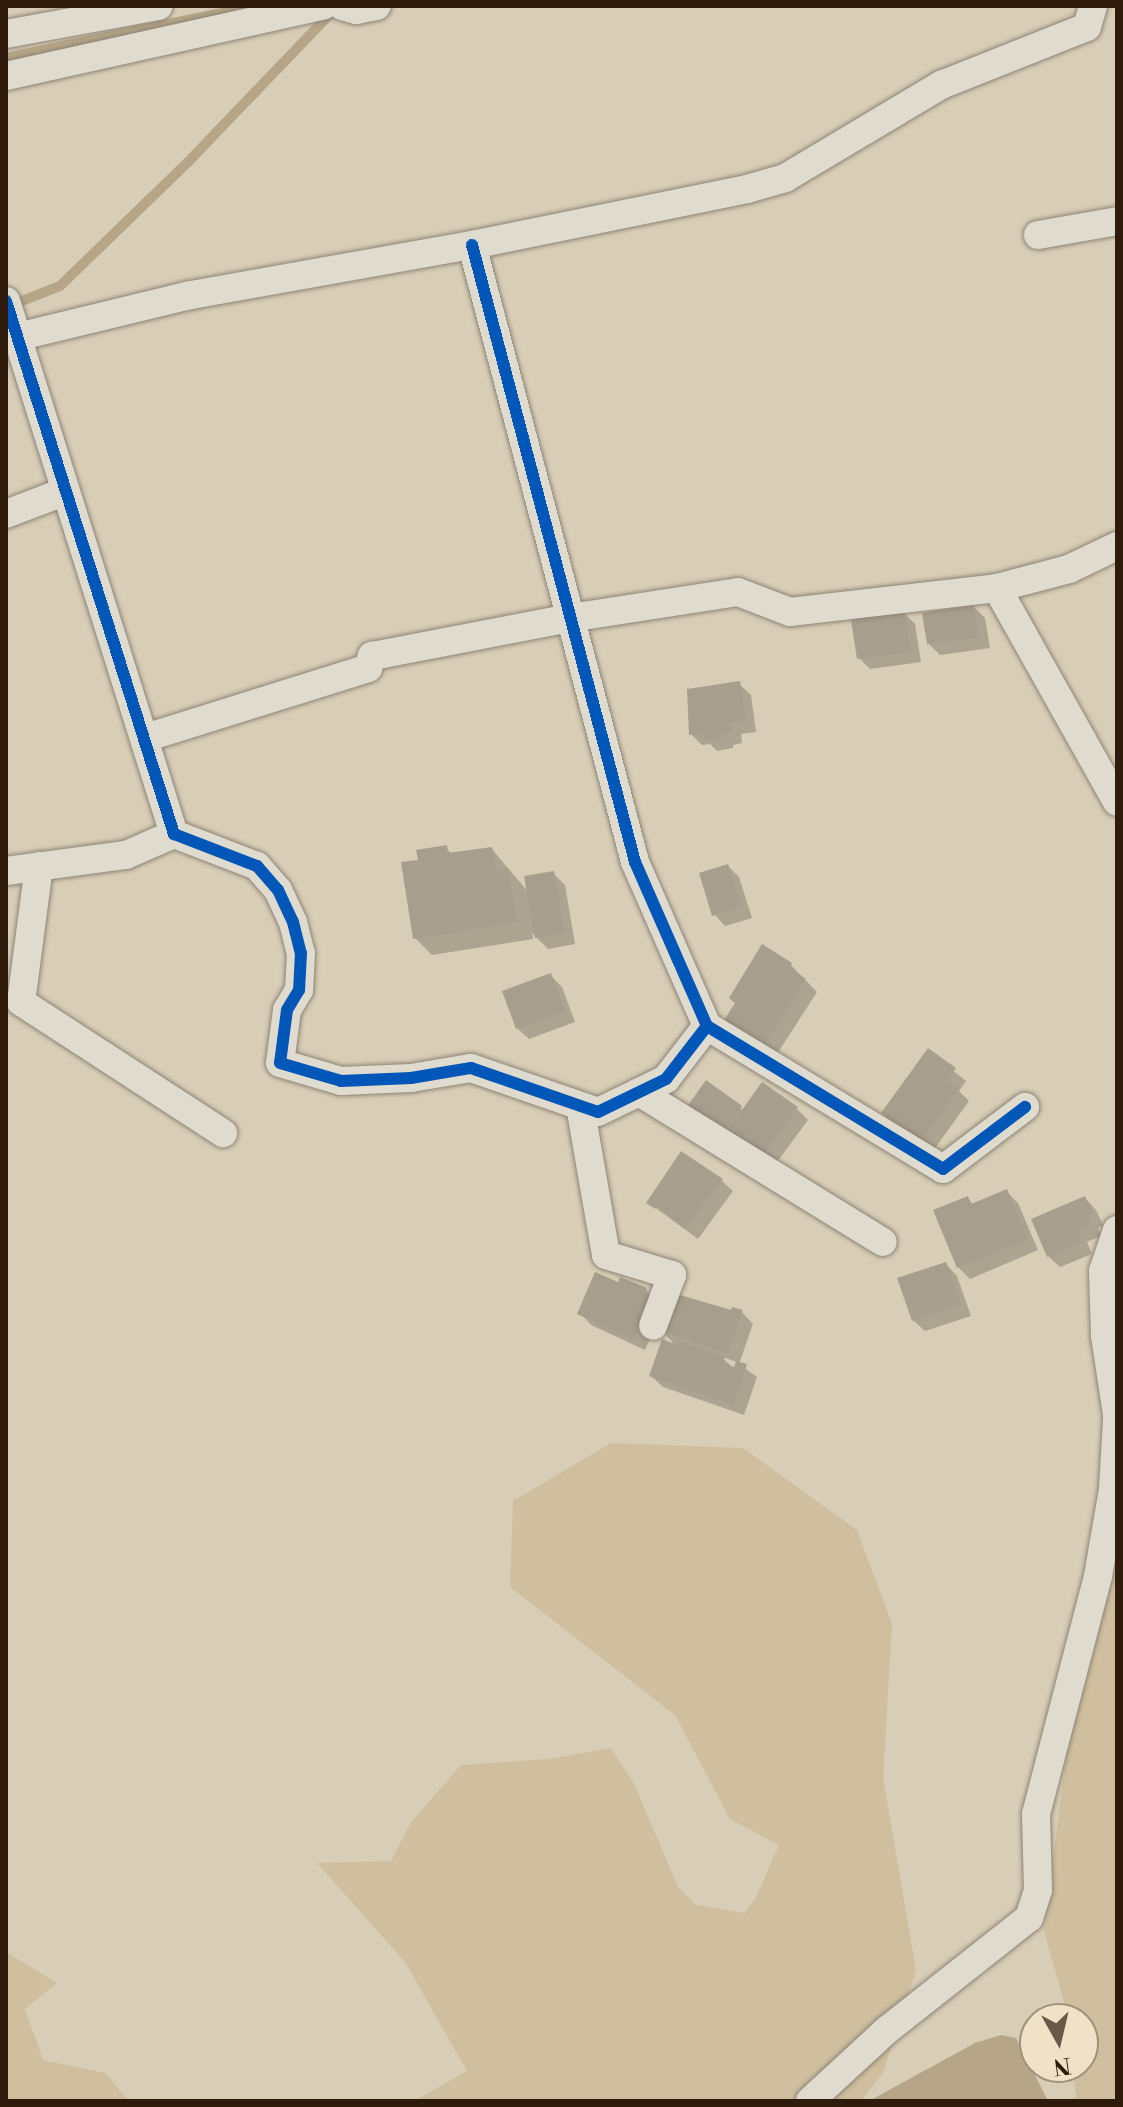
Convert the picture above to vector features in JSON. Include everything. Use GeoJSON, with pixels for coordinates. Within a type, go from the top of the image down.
{"type":"FeatureCollection","features":[{"type":"Feature","properties":{"kind":"street"},"geometry":{"type":"LineString","coordinates":[[6,34],[158,6]]}},
{"type":"Feature","properties":{"kind":"street"},"geometry":{"type":"LineString","coordinates":[[6,76],[323,6]]}},
{"type":"Feature","properties":{"kind":"street"},"geometry":{"type":"LineString","coordinates":[[343,6],[356,10],[377,6]]}},
{"type":"Feature","properties":{"kind":"street"},"geometry":{"type":"LineString","coordinates":[[174,834],[10,322],[191,295],[472,245],[747,189],[785,178],[941,85],[1087,27],[1093,6]]}},
{"type":"Feature","properties":{"kind":"street"},"geometry":{"type":"LineString","coordinates":[[1038,235],[1117,221]]}},
{"type":"Feature","properties":{"kind":"street"},"geometry":{"type":"LineString","coordinates":[[472,245],[635,862],[707,1026],[943,1169],[1025,1107]]}},
{"type":"Feature","properties":{"kind":"street"},"geometry":{"type":"LineString","coordinates":[[6,514],[66,491]]}},
{"type":"Feature","properties":{"kind":"street"},"geometry":{"type":"LineString","coordinates":[[145,738],[368,668],[372,656],[570,618],[738,592],[790,612],[997,588],[1069,569],[1117,546]]}},
{"type":"Feature","properties":{"kind":"street"},"geometry":{"type":"LineString","coordinates":[[997,588],[1117,802]]}},
{"type":"Feature","properties":{"kind":"street"},"geometry":{"type":"LineString","coordinates":[[6,871],[126,855],[174,834],[257,866],[278,890],[301,953],[299,990],[287,1010],[280,1063],[341,1081],[411,1078],[471,1068],[598,1112],[666,1079],[707,1026]]}},
{"type":"Feature","properties":{"kind":"street"},"geometry":{"type":"LineString","coordinates":[[39,866],[21,1002],[223,1133]]}},
{"type":"Feature","properties":{"kind":"street"},"geometry":{"type":"LineString","coordinates":[[639,1092],[883,1242]]}},
{"type":"Feature","properties":{"kind":"street"},"geometry":{"type":"LineString","coordinates":[[580,1106],[606,1255],[672,1275],[653,1326]]}},
{"type":"Feature","properties":{"kind":"street"},"geometry":{"type":"LineString","coordinates":[[810,2101],[887,2030],[1029,1918],[1038,1890],[1036,1814],[1098,1576],[1113,1489],[1117,1417],[1105,1336],[1103,1271],[1117,1230]]}},
{"type":"Feature","properties":{"kind":"shaded area"},"geometry":{"type":"Polygon","coordinates":[[[611,1443],[743,1448],[857,1530],[892,1624],[883,1778],[916,1970],[883,2073],[861,2101],[414,2101],[467,2071],[405,1962],[317,1863],[391,1861],[411,1822],[461,1765],[549,1759],[611,1748],[634,1784],[678,1887],[696,1905],[745,1913],[756,1897],[779,1845],[730,1819],[675,1715],[510,1587],[513,1501],[611,1443]]]}},
{"type":"Feature","properties":{"kind":"shaded area"},"geometry":{"type":"Polygon","coordinates":[[[1117,1564],[1117,2101],[1069,2101],[1076,2097],[1075,2083],[1099,2083],[1099,2003],[1064,2003],[1044,1931],[1068,1741],[1117,1564]]]}},
{"type":"Feature","properties":{"kind":"shaded area"},"geometry":{"type":"Polygon","coordinates":[[[6,1952],[57,1983],[25,2009],[43,2060],[105,2073],[129,2101],[6,2101],[6,1952]]]}},
{"type":"Feature","properties":{"kind":"shaded area"},"geometry":{"type":"Polygon","coordinates":[[[1001,2035],[1016,2038],[1019,2044],[1019,2083],[1039,2083],[1048,2101],[869,2101],[975,2043],[1001,2035]]]}},
{"type":"Feature","properties":{"kind":"building"},"geometry":{"type":"Polygon","coordinates":[[[974,605],[979,637],[927,644],[922,613],[974,605]]]}},
{"type":"Feature","properties":{"kind":"building"},"geometry":{"type":"Polygon","coordinates":[[[904,611],[911,651],[857,659],[851,620],[904,611]]]}},
{"type":"Feature","properties":{"kind":"building"},"geometry":{"type":"Polygon","coordinates":[[[740,681],[746,721],[731,723],[732,732],[722,734],[723,738],[704,740],[703,733],[689,735],[687,689],[740,681]]]}},
{"type":"Feature","properties":{"kind":"building"},"geometry":{"type":"Polygon","coordinates":[[[447,845],[448,853],[492,847],[496,871],[508,869],[517,922],[413,939],[401,862],[418,860],[416,850],[447,845]]]}},
{"type":"Feature","properties":{"kind":"building"},"geometry":{"type":"Polygon","coordinates":[[[728,864],[742,906],[712,916],[699,873],[728,864]]]}},
{"type":"Feature","properties":{"kind":"building"},"geometry":{"type":"Polygon","coordinates":[[[554,871],[565,933],[535,938],[524,876],[554,871]]]}},
{"type":"Feature","properties":{"kind":"building"},"geometry":{"type":"Polygon","coordinates":[[[762,944],[792,963],[790,968],[806,979],[763,1047],[723,1022],[735,1003],[729,998],[762,944]]]}},
{"type":"Feature","properties":{"kind":"building"},"geometry":{"type":"Polygon","coordinates":[[[551,973],[565,1011],[516,1029],[502,991],[551,973]]]}},
{"type":"Feature","properties":{"kind":"building"},"geometry":{"type":"Polygon","coordinates":[[[928,1048],[956,1068],[947,1081],[959,1088],[921,1142],[881,1113],[928,1048]]]}},
{"type":"Feature","properties":{"kind":"building"},"geometry":{"type":"Polygon","coordinates":[[[706,1080],[742,1106],[723,1134],[686,1108],[706,1080]]]}},
{"type":"Feature","properties":{"kind":"building"},"geometry":{"type":"Polygon","coordinates":[[[762,1082],[798,1107],[762,1156],[726,1132],[762,1082]]]}},
{"type":"Feature","properties":{"kind":"building"},"geometry":{"type":"Polygon","coordinates":[[[681,1151],[723,1179],[685,1229],[657,1205],[655,1209],[646,1203],[681,1151]]]}},
{"type":"Feature","properties":{"kind":"building"},"geometry":{"type":"Polygon","coordinates":[[[1007,1189],[1028,1239],[957,1268],[933,1210],[968,1196],[971,1204],[1007,1189]]]}},
{"type":"Feature","properties":{"kind":"building"},"geometry":{"type":"Polygon","coordinates":[[[1085,1196],[1093,1214],[1088,1216],[1091,1225],[1077,1231],[1082,1242],[1047,1257],[1031,1219],[1085,1196]]]}},
{"type":"Feature","properties":{"kind":"building"},"geometry":{"type":"Polygon","coordinates":[[[946,1262],[961,1304],[912,1321],[897,1278],[946,1262]]]}},
{"type":"Feature","properties":{"kind":"building"},"geometry":{"type":"Polygon","coordinates":[[[595,1272],[618,1282],[620,1277],[647,1288],[645,1292],[653,1295],[634,1340],[577,1314],[595,1272]]]}},
{"type":"Feature","properties":{"kind":"building"},"geometry":{"type":"Polygon","coordinates":[[[670,1292],[731,1310],[732,1307],[743,1310],[728,1353],[658,1330],[670,1292]]]}},
{"type":"Feature","properties":{"kind":"building"},"geometry":{"type":"Polygon","coordinates":[[[662,1339],[678,1345],[679,1341],[725,1357],[723,1362],[734,1367],[736,1361],[747,1364],[733,1405],[649,1376],[662,1339]]]}},
{"type":"Feature","properties":{"kind":"waterway"},"geometry":{"type":"LineString","coordinates":[[6,58],[254,6]]}},
{"type":"Feature","properties":{"kind":"waterway"},"geometry":{"type":"LineString","coordinates":[[9,306],[60,286],[188,162],[334,10]]}},
{"type":"Feature","properties":{"kind":"cycle path"},"geometry":{"type":"LineString","coordinates":[[472,245],[635,862],[707,1026],[943,1169],[1025,1107]]}},
{"type":"Feature","properties":{"kind":"cycle path"},"geometry":{"type":"LineString","coordinates":[[6,301],[174,834],[257,866],[278,890],[293,922],[301,953],[299,990],[287,1010],[280,1063],[341,1081],[411,1078],[471,1068],[598,1112],[666,1079],[707,1026]]}}]}
